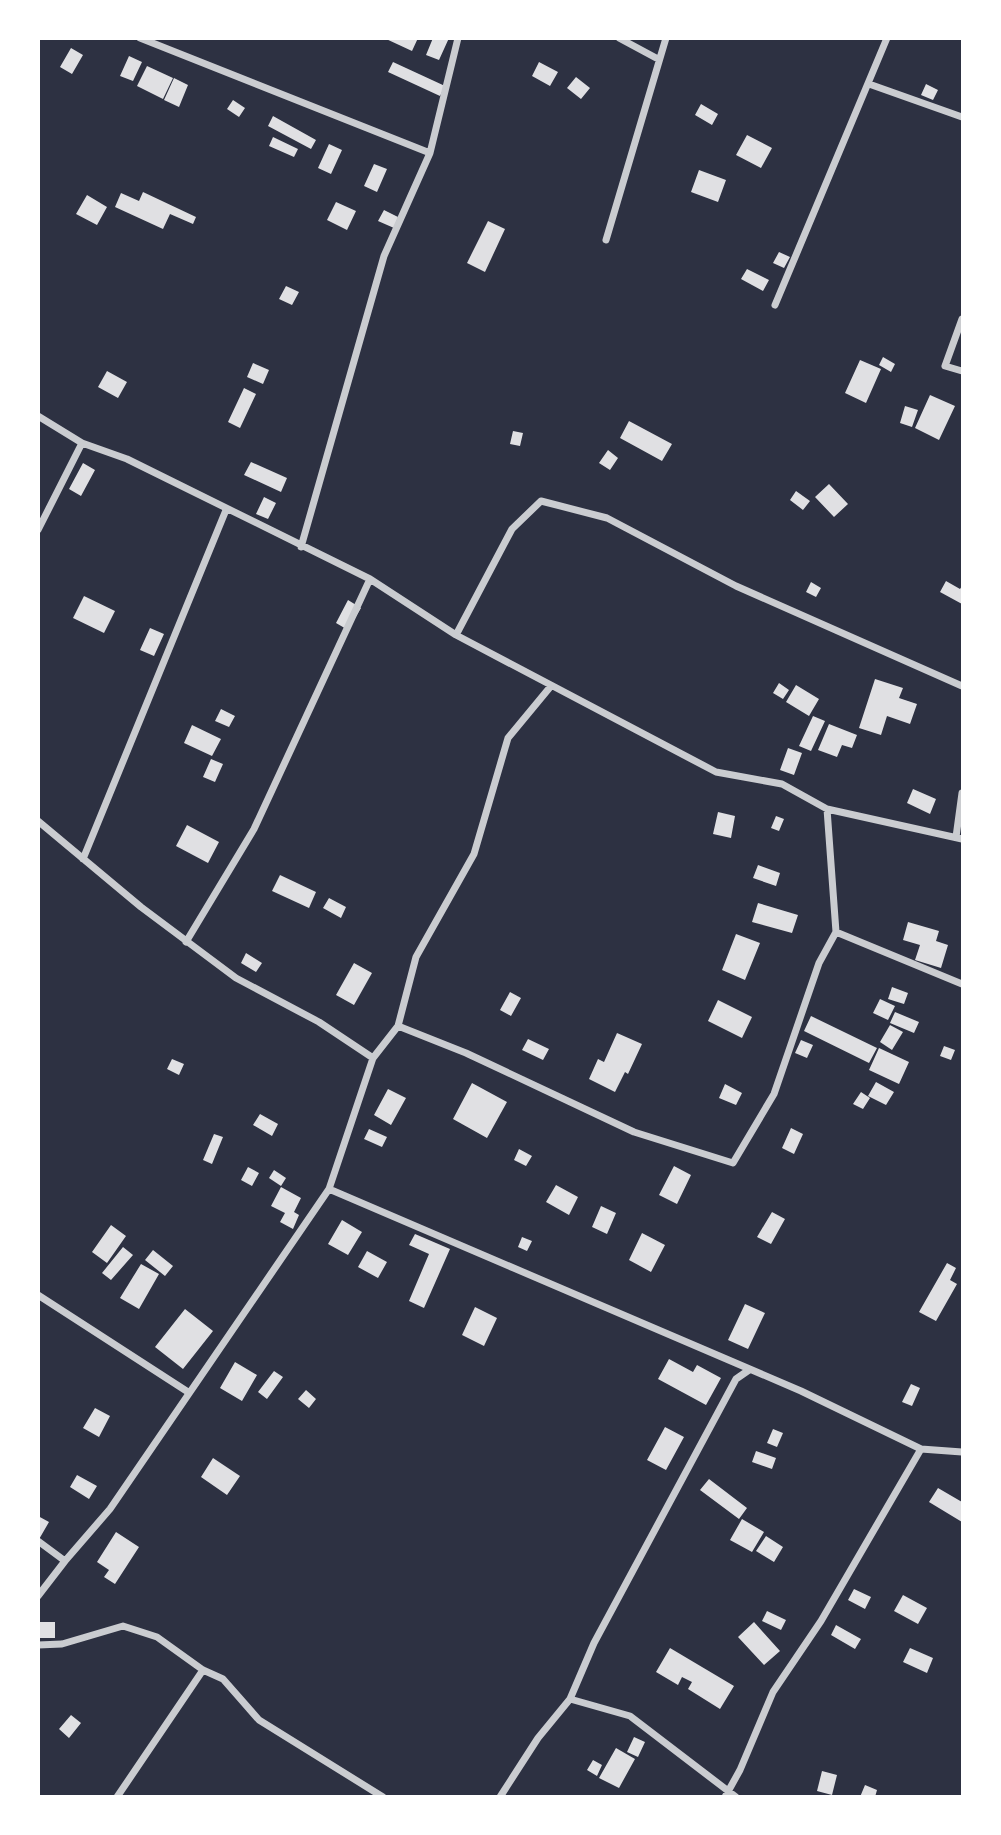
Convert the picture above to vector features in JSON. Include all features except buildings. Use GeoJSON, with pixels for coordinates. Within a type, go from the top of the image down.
{"type":"FeatureCollection","features":[{"type":"Feature","properties":{"kind":"street"},"geometry":{"type":"LineString","coordinates":[[140,38],[430,153]]}},
{"type":"Feature","properties":{"kind":"street"},"geometry":{"type":"LineString","coordinates":[[301,547],[384,256],[430,153],[458,38]]}},
{"type":"Feature","properties":{"kind":"street"},"geometry":{"type":"LineString","coordinates":[[619,38],[658,58]]}},
{"type":"Feature","properties":{"kind":"street"},"geometry":{"type":"LineString","coordinates":[[606,240],[666,38]]}},
{"type":"Feature","properties":{"kind":"street"},"geometry":{"type":"LineString","coordinates":[[775,305],[887,38]]}},
{"type":"Feature","properties":{"kind":"street"},"geometry":{"type":"LineString","coordinates":[[869,83],[962,117]]}},
{"type":"Feature","properties":{"kind":"street"},"geometry":{"type":"LineString","coordinates":[[962,319],[945,366],[962,371]]}},
{"type":"Feature","properties":{"kind":"street"},"geometry":{"type":"LineString","coordinates":[[38,416],[82,443],[127,459],[370,579],[456,635],[716,772],[782,784],[827,809],[960,838],[962,793]]}},
{"type":"Feature","properties":{"kind":"street"},"geometry":{"type":"LineString","coordinates":[[38,530],[82,443]]}},
{"type":"Feature","properties":{"kind":"street"},"geometry":{"type":"LineString","coordinates":[[456,635],[512,530],[541,501],[607,518],[736,586],[962,686]]}},
{"type":"Feature","properties":{"kind":"street"},"geometry":{"type":"LineString","coordinates":[[83,859],[226,510]]}},
{"type":"Feature","properties":{"kind":"street"},"geometry":{"type":"LineString","coordinates":[[186,942],[254,829],[370,579]]}},
{"type":"Feature","properties":{"kind":"street"},"geometry":{"type":"LineString","coordinates":[[38,1596],[65,1560],[110,1509],[329,1189],[373,1058],[398,1026],[416,957],[474,854],[508,738],[551,686]]}},
{"type":"Feature","properties":{"kind":"street"},"geometry":{"type":"LineString","coordinates":[[398,1026],[466,1053],[634,1132],[733,1163],[774,1094],[819,963],[836,932],[827,809]]}},
{"type":"Feature","properties":{"kind":"street"},"geometry":{"type":"LineString","coordinates":[[38,821],[186,942],[236,978],[318,1022],[373,1058]]}},
{"type":"Feature","properties":{"kind":"street"},"geometry":{"type":"LineString","coordinates":[[836,932],[962,984]]}},
{"type":"Feature","properties":{"kind":"street"},"geometry":{"type":"LineString","coordinates":[[329,1189],[749,1370],[920,1449],[962,1452]]}},
{"type":"Feature","properties":{"kind":"street"},"geometry":{"type":"LineString","coordinates":[[38,1295],[188,1392]]}},
{"type":"Feature","properties":{"kind":"street"},"geometry":{"type":"LineString","coordinates":[[500,1797],[538,1738],[570,1699],[594,1643],[736,1379],[749,1370]]}},
{"type":"Feature","properties":{"kind":"street"},"geometry":{"type":"LineString","coordinates":[[726,1794],[773,1692],[821,1621],[920,1449]]}},
{"type":"Feature","properties":{"kind":"street"},"geometry":{"type":"LineString","coordinates":[[38,1541],[65,1560]]}},
{"type":"Feature","properties":{"kind":"street"},"geometry":{"type":"LineString","coordinates":[[38,1645],[62,1644],[123,1626],[157,1637],[203,1670],[223,1679],[259,1720],[383,1797]]}},
{"type":"Feature","properties":{"kind":"street"},"geometry":{"type":"LineString","coordinates":[[117,1797],[203,1670]]}},
{"type":"Feature","properties":{"kind":"street"},"geometry":{"type":"LineString","coordinates":[[570,1699],[630,1716],[726,1794],[736,1797]]}}]}
